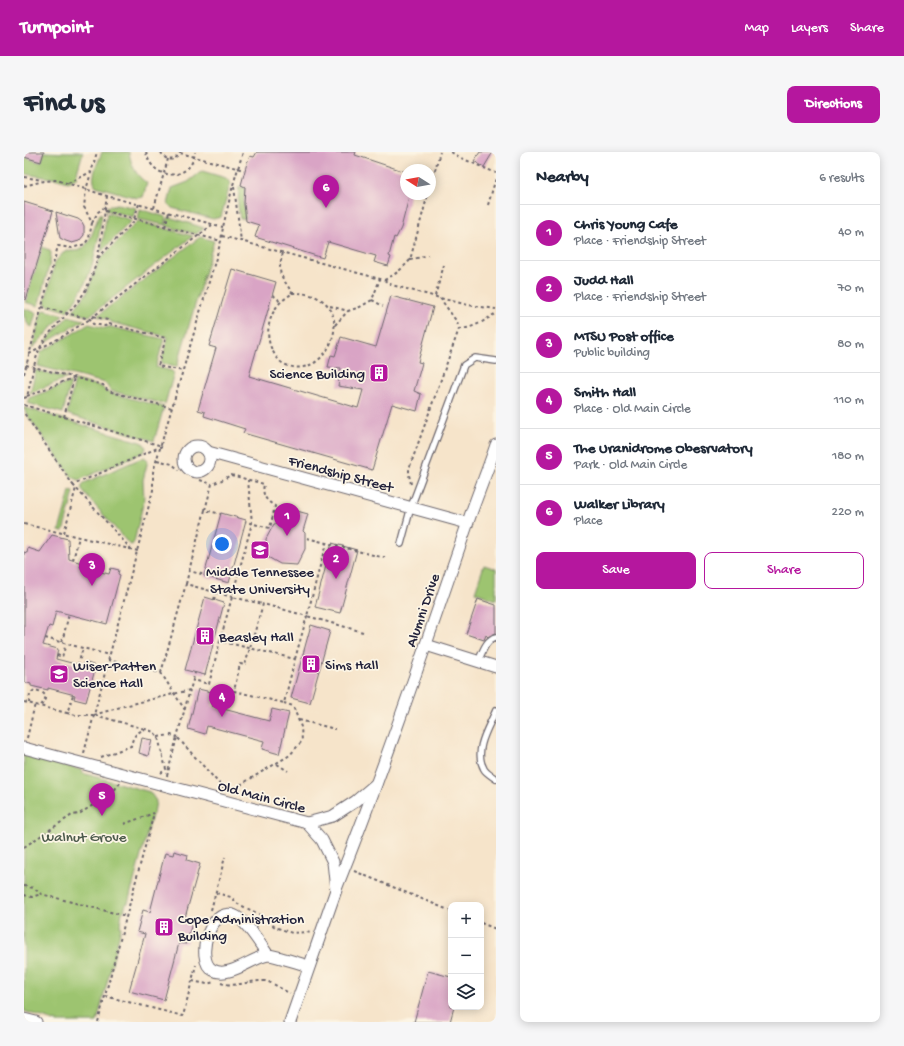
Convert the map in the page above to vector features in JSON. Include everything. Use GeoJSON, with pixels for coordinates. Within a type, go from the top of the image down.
{"type":"FeatureCollection","features":[{"type":"Feature","properties":{"kind":"street","name":"Alumni Drive"},"geometry":{"type":"LineString","coordinates":[[336,890],[426,644],[467,523],[492,468],[496,446]]}},
{"type":"Feature","properties":{"kind":"street","name":"Friendship Street"},"geometry":{"type":"LineString","coordinates":[[208,452],[467,523]]}},
{"type":"Feature","properties":{"kind":"street"},"geometry":{"type":"LineString","coordinates":[[426,644],[496,668]]}},
{"type":"Feature","properties":{"kind":"street","name":"Old Main Circle"},"geometry":{"type":"LineString","coordinates":[[25,745],[307,823],[322,840],[333,862],[336,890],[290,1022]]}},
{"type":"Feature","properties":{"kind":"street","name":"Alumni Drive"},"geometry":{"type":"LineString","coordinates":[[307,823],[333,816],[356,801],[376,784]]}},
{"type":"Feature","properties":{"kind":"street"},"geometry":{"type":"LineString","coordinates":[[268,955],[241,919],[234,915],[228,914],[215,920],[211,926],[204,954],[209,967],[219,972],[236,969],[268,955],[310,966]]}},
{"type":"Feature","properties":{"kind":"street"},"geometry":{"type":"LineString","coordinates":[[24,1019],[36,1022]]}},
{"type":"Feature","properties":{"kind":"lane"},"geometry":{"type":"LineString","coordinates":[[400,544],[411,507],[464,365],[475,358],[496,361]]}},
{"type":"Feature","properties":{"kind":"lane"},"geometry":{"type":"LineString","coordinates":[[478,662],[486,645],[492,637],[496,637]]}},
{"type":"Feature","properties":{"kind":"lane"},"geometry":{"type":"LineString","coordinates":[[496,710],[482,744],[480,758],[484,770],[496,779]]}},
{"type":"Feature","properties":{"kind":"path"},"geometry":{"type":"LineString","coordinates":[[92,223],[84,207],[86,190],[97,152]]}},
{"type":"Feature","properties":{"kind":"path"},"geometry":{"type":"LineString","coordinates":[[146,152],[147,158],[151,165],[157,171],[172,175],[179,174],[186,170],[192,164],[196,152]]}},
{"type":"Feature","properties":{"kind":"path"},"geometry":{"type":"LineString","coordinates":[[161,152],[164,157],[168,159],[176,158],[180,152],[244,170]]}},
{"type":"Feature","properties":{"kind":"path"},"geometry":{"type":"LineString","coordinates":[[84,753],[153,490],[153,472],[162,446],[221,241],[223,227],[244,152]]}},
{"type":"Feature","properties":{"kind":"path"},"geometry":{"type":"LineString","coordinates":[[436,166],[440,152]]}},
{"type":"Feature","properties":{"kind":"path"},"geometry":{"type":"LineString","coordinates":[[451,152],[461,158],[496,173]]}},
{"type":"Feature","properties":{"kind":"path"},"geometry":{"type":"LineString","coordinates":[[154,208],[168,159]]}},
{"type":"Feature","properties":{"kind":"path"},"geometry":{"type":"LineString","coordinates":[[67,183],[91,172]]}},
{"type":"Feature","properties":{"kind":"path"},"geometry":{"type":"LineString","coordinates":[[24,177],[44,181]]}},
{"type":"Feature","properties":{"kind":"path"},"geometry":{"type":"LineString","coordinates":[[488,205],[496,178]]}},
{"type":"Feature","properties":{"kind":"path"},"geometry":{"type":"LineString","coordinates":[[24,186],[44,181],[57,180],[107,196],[223,227]]}},
{"type":"Feature","properties":{"kind":"path"},"geometry":{"type":"LineString","coordinates":[[234,185],[241,241]]}},
{"type":"Feature","properties":{"kind":"path"},"geometry":{"type":"LineString","coordinates":[[25,397],[43,341],[68,313],[84,292],[97,259],[107,196]]}},
{"type":"Feature","properties":{"kind":"path"},"geometry":{"type":"LineString","coordinates":[[384,280],[404,268],[410,260],[426,200]]}},
{"type":"Feature","properties":{"kind":"path"},"geometry":{"type":"LineString","coordinates":[[97,259],[135,219],[139,204]]}},
{"type":"Feature","properties":{"kind":"path"},"geometry":{"type":"LineString","coordinates":[[24,374],[58,246],[72,248],[85,244],[89,238],[92,223],[98,212],[105,207]]}},
{"type":"Feature","properties":{"kind":"path"},"geometry":{"type":"LineString","coordinates":[[105,211],[221,241]]}},
{"type":"Feature","properties":{"kind":"path"},"geometry":{"type":"LineString","coordinates":[[165,227],[169,212]]}},
{"type":"Feature","properties":{"kind":"path"},"geometry":{"type":"LineString","coordinates":[[29,354],[39,350],[90,319],[212,225]]}},
{"type":"Feature","properties":{"kind":"path"},"geometry":{"type":"LineString","coordinates":[[222,236],[384,280],[392,285],[440,298],[468,305],[496,309]]}},
{"type":"Feature","properties":{"kind":"path"},"geometry":{"type":"LineString","coordinates":[[283,253],[280,264],[280,276],[292,293]]}},
{"type":"Feature","properties":{"kind":"path"},"geometry":{"type":"LineString","coordinates":[[410,260],[428,255]]}},
{"type":"Feature","properties":{"kind":"path"},"geometry":{"type":"LineString","coordinates":[[435,296],[444,265]]}},
{"type":"Feature","properties":{"kind":"path"},"geometry":{"type":"LineString","coordinates":[[335,326],[348,311],[360,307],[372,300],[380,279]]}},
{"type":"Feature","properties":{"kind":"path"},"geometry":{"type":"LineString","coordinates":[[292,293],[313,295],[321,299],[329,306],[335,326],[330,347],[318,360],[305,367],[284,364],[274,355],[268,336],[268,325],[272,314],[280,303],[292,293]]}},
{"type":"Feature","properties":{"kind":"path"},"geometry":{"type":"LineString","coordinates":[[273,295],[280,303]]}},
{"type":"Feature","properties":{"kind":"path"},"geometry":{"type":"LineString","coordinates":[[412,489],[409,469],[459,329],[457,322],[440,298]]}},
{"type":"Feature","properties":{"kind":"path"},"geometry":{"type":"LineString","coordinates":[[372,300],[383,306]]}},
{"type":"Feature","properties":{"kind":"path"},"geometry":{"type":"LineString","coordinates":[[329,306],[348,311]]}},
{"type":"Feature","properties":{"kind":"path"},"geometry":{"type":"LineString","coordinates":[[42,307],[90,319],[93,324],[104,326],[109,324],[166,338],[158,366],[183,371]]}},
{"type":"Feature","properties":{"kind":"path"},"geometry":{"type":"LineString","coordinates":[[459,329],[473,326],[496,313]]}},
{"type":"Feature","properties":{"kind":"path"},"geometry":{"type":"LineString","coordinates":[[93,316],[107,320],[109,324]]}},
{"type":"Feature","properties":{"kind":"path"},"geometry":{"type":"LineString","coordinates":[[26,365],[103,385],[108,391],[172,408]]}},
{"type":"Feature","properties":{"kind":"path"},"geometry":{"type":"LineString","coordinates":[[25,397],[74,378]]}},
{"type":"Feature","properties":{"kind":"path"},"geometry":{"type":"LineString","coordinates":[[64,417],[74,378]]}},
{"type":"Feature","properties":{"kind":"path"},"geometry":{"type":"LineString","coordinates":[[24,405],[162,446]]}},
{"type":"Feature","properties":{"kind":"path"},"geometry":{"type":"LineString","coordinates":[[24,413],[73,485],[132,550]]}},
{"type":"Feature","properties":{"kind":"path"},"geometry":{"type":"LineString","coordinates":[[73,485],[162,446]]}},
{"type":"Feature","properties":{"kind":"path"},"geometry":{"type":"LineString","coordinates":[[157,460],[172,464],[179,470]]}},
{"type":"Feature","properties":{"kind":"path"},"geometry":{"type":"LineString","coordinates":[[200,480],[212,484],[231,475],[264,484],[263,495],[266,500],[275,506],[270,528],[246,522]]}},
{"type":"Feature","properties":{"kind":"path"},"geometry":{"type":"LineString","coordinates":[[193,680],[209,684],[252,523],[248,480]]}},
{"type":"Feature","properties":{"kind":"path"},"geometry":{"type":"LineString","coordinates":[[161,673],[212,484]]}},
{"type":"Feature","properties":{"kind":"path"},"geometry":{"type":"LineString","coordinates":[[64,534],[76,488]]}},
{"type":"Feature","properties":{"kind":"path"},"geometry":{"type":"LineString","coordinates":[[205,510],[221,514]]}},
{"type":"Feature","properties":{"kind":"path"},"geometry":{"type":"LineString","coordinates":[[24,524],[138,551]]}},
{"type":"Feature","properties":{"kind":"path"},"geometry":{"type":"LineString","coordinates":[[73,560],[79,537]]}},
{"type":"Feature","properties":{"kind":"path"},"geometry":{"type":"LineString","coordinates":[[307,538],[384,558]]}},
{"type":"Feature","properties":{"kind":"path"},"geometry":{"type":"LineString","coordinates":[[284,704],[326,543]]}},
{"type":"Feature","properties":{"kind":"path"},"geometry":{"type":"LineString","coordinates":[[189,571],[205,575]]}},
{"type":"Feature","properties":{"kind":"path"},"geometry":{"type":"LineString","coordinates":[[186,584],[363,632]]}},
{"type":"Feature","properties":{"kind":"path"},"geometry":{"type":"LineString","coordinates":[[214,600],[216,592]]}},
{"type":"Feature","properties":{"kind":"path"},"geometry":{"type":"LineString","coordinates":[[220,792],[228,793],[277,764],[290,755],[302,741],[301,727],[293,706],[234,691],[240,664],[245,665],[263,604]]}},
{"type":"Feature","properties":{"kind":"path"},"geometry":{"type":"LineString","coordinates":[[62,642],[69,614]]}},
{"type":"Feature","properties":{"kind":"path"},"geometry":{"type":"LineString","coordinates":[[45,638],[109,655]]}},
{"type":"Feature","properties":{"kind":"path"},"geometry":{"type":"LineString","coordinates":[[220,640],[295,659]]}},
{"type":"Feature","properties":{"kind":"path"},"geometry":{"type":"LineString","coordinates":[[57,655],[62,657],[66,644]]}},
{"type":"Feature","properties":{"kind":"path"},"geometry":{"type":"LineString","coordinates":[[78,665],[83,648]]}},
{"type":"Feature","properties":{"kind":"path"},"geometry":{"type":"LineString","coordinates":[[108,660],[161,673],[184,710]]}},
{"type":"Feature","properties":{"kind":"path"},"geometry":{"type":"LineString","coordinates":[[166,779],[195,673]]}},
{"type":"Feature","properties":{"kind":"path"},"geometry":{"type":"LineString","coordinates":[[29,703],[30,693],[39,689],[45,695],[45,699],[41,706]]}},
{"type":"Feature","properties":{"kind":"path"},"geometry":{"type":"LineString","coordinates":[[24,702],[76,716],[94,715],[190,690]]}},
{"type":"Feature","properties":{"kind":"path"},"geometry":{"type":"LineString","coordinates":[[68,713],[73,695]]}},
{"type":"Feature","properties":{"kind":"path"},"geometry":{"type":"LineString","coordinates":[[25,745],[35,704]]}},
{"type":"Feature","properties":{"kind":"path"},"geometry":{"type":"LineString","coordinates":[[94,715],[154,732],[158,737],[166,769]]}},
{"type":"Feature","properties":{"kind":"path"},"geometry":{"type":"LineString","coordinates":[[299,720],[335,729]]}},
{"type":"Feature","properties":{"kind":"path"},"geometry":{"type":"LineString","coordinates":[[99,758],[132,746],[133,738],[136,733],[145,729]]}},
{"type":"Feature","properties":{"kind":"path"},"geometry":{"type":"LineString","coordinates":[[158,737],[171,735],[177,737],[228,793]]}},
{"type":"Feature","properties":{"kind":"path"},"geometry":{"type":"LineString","coordinates":[[277,764],[288,771]]}},
{"type":"Feature","properties":{"kind":"path"},"geometry":{"type":"LineString","coordinates":[[158,777],[170,765]]}},
{"type":"Feature","properties":{"kind":"path"},"geometry":{"type":"LineString","coordinates":[[24,847],[72,815],[79,814],[112,793],[121,782]]}},
{"type":"Feature","properties":{"kind":"path"},"geometry":{"type":"LineString","coordinates":[[98,1022],[154,813],[124,824]]}},
{"type":"Feature","properties":{"kind":"path"},"geometry":{"type":"LineString","coordinates":[[210,915],[225,857]]}},
{"type":"Feature","properties":{"kind":"path"},"geometry":{"type":"LineString","coordinates":[[345,868],[448,910]]}},
{"type":"Feature","properties":{"kind":"path"},"geometry":{"type":"LineString","coordinates":[[24,886],[34,888],[40,894],[126,916]]}},
{"type":"Feature","properties":{"kind":"path"},"geometry":{"type":"LineString","coordinates":[[216,893],[231,897],[238,904],[259,914],[275,927],[292,932],[311,933]]}},
{"type":"Feature","properties":{"kind":"path"},"geometry":{"type":"LineString","coordinates":[[24,895],[32,897],[40,894]]}},
{"type":"Feature","properties":{"kind":"path"},"geometry":{"type":"LineString","coordinates":[[484,924],[496,929]]}},
{"type":"Feature","properties":{"kind":"path"},"geometry":{"type":"LineString","coordinates":[[105,996],[183,1016],[198,959]]}},
{"type":"Feature","properties":{"kind":"path"},"geometry":{"type":"LineString","coordinates":[[192,981],[207,984],[215,982],[232,986],[263,981],[276,984],[290,993]]}},
{"type":"Feature","properties":{"kind":"green space"},"geometry":{"type":"Polygon","coordinates":[[[44,152],[83,152],[76,176],[78,177],[68,182],[24,174],[24,157],[41,162],[44,152]]]}},
{"type":"Feature","properties":{"kind":"green space"},"geometry":{"type":"Polygon","coordinates":[[[102,152],[129,152],[135,170],[147,183],[143,197],[137,198],[96,186],[94,183],[94,174],[102,152]]]}},
{"type":"Feature","properties":{"kind":"green space"},"geometry":{"type":"Polygon","coordinates":[[[202,171],[226,178],[229,181],[230,185],[221,217],[213,219],[172,208],[168,204],[172,188],[188,182],[202,171]]]}},
{"type":"Feature","properties":{"kind":"green space"},"geometry":{"type":"Polygon","coordinates":[[[239,187],[245,188],[244,204],[246,218],[240,219],[238,205],[239,187]]]}},
{"type":"Feature","properties":{"kind":"green space"},"geometry":{"type":"Polygon","coordinates":[[[117,204],[136,208],[133,217],[106,210],[107,207],[117,204]]]}},
{"type":"Feature","properties":{"kind":"green space"},"geometry":{"type":"Polygon","coordinates":[[[140,209],[166,217],[164,225],[138,219],[140,209]]]}},
{"type":"Feature","properties":{"kind":"green space"},"geometry":{"type":"Polygon","coordinates":[[[107,213],[132,220],[101,252],[107,213]]]}},
{"type":"Feature","properties":{"kind":"green space"},"geometry":{"type":"Polygon","coordinates":[[[100,214],[102,214],[98,241],[92,265],[83,288],[67,311],[46,305],[45,302],[55,262],[66,250],[74,251],[81,249],[86,245],[100,214]]]}},
{"type":"Feature","properties":{"kind":"green space"},"geometry":{"type":"Polygon","coordinates":[[[169,217],[204,228],[196,234],[166,226],[169,217]]]}},
{"type":"Feature","properties":{"kind":"green space"},"geometry":{"type":"Polygon","coordinates":[[[138,221],[193,236],[89,316],[72,312],[87,293],[99,260],[138,221]]]}},
{"type":"Feature","properties":{"kind":"green space"},"geometry":{"type":"Polygon","coordinates":[[[200,237],[214,241],[177,366],[175,367],[161,363],[168,337],[110,322],[108,319],[97,316],[200,237]]]}},
{"type":"Feature","properties":{"kind":"green space"},"geometry":{"type":"Polygon","coordinates":[[[42,247],[49,250],[51,253],[50,263],[38,306],[25,302],[42,247]]]}},
{"type":"Feature","properties":{"kind":"green space"},"geometry":{"type":"Polygon","coordinates":[[[24,308],[36,313],[32,327],[29,326],[24,316],[24,308]]]}},
{"type":"Feature","properties":{"kind":"green space"},"geometry":{"type":"Polygon","coordinates":[[[45,310],[63,315],[32,349],[42,311],[45,310]]]}},
{"type":"Feature","properties":{"kind":"green space"},"geometry":{"type":"Polygon","coordinates":[[[68,316],[84,320],[44,344],[68,316]]]}},
{"type":"Feature","properties":{"kind":"green space"},"geometry":{"type":"Polygon","coordinates":[[[89,324],[105,328],[111,327],[164,339],[156,367],[172,371],[174,373],[165,404],[111,391],[105,383],[38,366],[41,352],[89,324]]]}},
{"type":"Feature","properties":{"kind":"green space"},"geometry":{"type":"Polygon","coordinates":[[[36,370],[67,378],[30,393],[36,370]]]}},
{"type":"Feature","properties":{"kind":"green space"},"geometry":{"type":"Polygon","coordinates":[[[75,380],[102,387],[106,392],[164,407],[154,441],[67,414],[75,380]]]}},
{"type":"Feature","properties":{"kind":"green space"},"geometry":{"type":"Polygon","coordinates":[[[71,382],[63,413],[27,403],[29,398],[71,382]]]}},
{"type":"Feature","properties":{"kind":"green space"},"geometry":{"type":"Polygon","coordinates":[[[24,408],[140,442],[144,444],[146,448],[144,452],[79,480],[72,477],[27,415],[24,408]]]}},
{"type":"Feature","properties":{"kind":"green space"},"geometry":{"type":"Polygon","coordinates":[[[144,457],[148,460],[143,480],[144,500],[132,545],[129,544],[85,494],[82,487],[84,483],[144,457]]]}},
{"type":"Feature","properties":{"kind":"green space"},"geometry":{"type":"Polygon","coordinates":[[[70,491],[74,492],[63,532],[59,531],[70,491]]]}},
{"type":"Feature","properties":{"kind":"green space"},"geometry":{"type":"Polygon","coordinates":[[[484,565],[496,569],[496,600],[475,592],[484,565]]]}},
{"type":"Feature","properties":{"kind":"green space","name":"Walnut Grove"},"geometry":{"type":"Polygon","coordinates":[[[24,755],[82,770],[82,773],[150,792],[156,801],[154,813],[152,815],[128,903],[122,912],[121,928],[97,1022],[57,1022],[24,1011],[24,755]]]}},
{"type":"Feature","properties":{"kind":"building"},"geometry":{"type":"Polygon","coordinates":[[[24,152],[44,152],[41,162],[24,157],[24,152]]]}},
{"type":"Feature","properties":{"kind":"building"},"geometry":{"type":"Polygon","coordinates":[[[257,152],[356,152],[355,155],[400,170],[400,200],[408,200],[401,228],[396,238],[394,237],[388,266],[374,262],[376,256],[328,242],[323,258],[255,237],[259,225],[246,221],[244,204],[245,187],[241,185],[250,156],[254,157],[257,152]]]}},
{"type":"Feature","properties":{"kind":"building"},"geometry":{"type":"Polygon","coordinates":[[[480,152],[493,152],[484,167],[474,161],[480,152]]]}},
{"type":"Feature","properties":{"kind":"building"},"geometry":{"type":"Polygon","coordinates":[[[24,202],[53,211],[26,300],[24,299],[24,202]]]}},
{"type":"Feature","properties":{"kind":"building"},"geometry":{"type":"Polygon","coordinates":[[[56,212],[78,219],[82,222],[84,226],[84,235],[79,241],[72,243],[60,238],[56,212]]]}},
{"type":"Feature","properties":{"kind":"building","name":"Science Building"},"geometry":{"type":"Polygon","coordinates":[[[232,269],[276,282],[249,376],[358,408],[363,390],[338,386],[341,368],[328,367],[331,355],[335,356],[341,337],[376,347],[391,296],[433,307],[418,362],[422,363],[414,391],[421,394],[417,411],[392,404],[372,470],[243,433],[245,429],[204,416],[205,412],[198,410],[216,348],[209,346],[232,269]]]}},
{"type":"Feature","properties":{"kind":"building"},"geometry":{"type":"Polygon","coordinates":[[[282,507],[308,514],[303,531],[305,533],[305,549],[297,565],[280,564],[266,556],[266,539],[274,524],[277,524],[282,507]]]}},
{"type":"Feature","properties":{"kind":"building"},"geometry":{"type":"Polygon","coordinates":[[[221,513],[246,520],[229,583],[204,576],[221,513]]]}},
{"type":"Feature","properties":{"kind":"building"},"geometry":{"type":"Polygon","coordinates":[[[52,535],[68,539],[69,559],[82,563],[80,567],[109,574],[111,568],[119,570],[118,574],[120,575],[107,624],[56,611],[52,627],[49,626],[43,645],[58,649],[56,659],[83,666],[84,662],[96,666],[86,702],[74,699],[75,695],[48,688],[48,690],[31,686],[31,684],[24,682],[24,552],[27,553],[28,548],[40,552],[52,535]]]}},
{"type":"Feature","properties":{"kind":"building"},"geometry":{"type":"Polygon","coordinates":[[[332,543],[357,550],[340,613],[315,607],[332,543]]]}},
{"type":"Feature","properties":{"kind":"building","name":"Beasley Hall"},"geometry":{"type":"Polygon","coordinates":[[[205,597],[224,603],[205,675],[185,670],[205,597]]]}},
{"type":"Feature","properties":{"kind":"building"},"geometry":{"type":"Polygon","coordinates":[[[478,599],[496,605],[496,633],[488,637],[486,635],[484,640],[466,634],[478,599]]]}},
{"type":"Feature","properties":{"kind":"building","name":"Sims Hall"},"geometry":{"type":"Polygon","coordinates":[[[311,625],[330,631],[310,703],[291,698],[311,625]]]}},
{"type":"Feature","properties":{"kind":"building"},"geometry":{"type":"Polygon","coordinates":[[[198,689],[216,693],[212,706],[269,721],[272,709],[289,713],[279,754],[262,749],[264,741],[207,726],[205,734],[188,729],[198,689]]]}},
{"type":"Feature","properties":{"kind":"building"},"geometry":{"type":"Polygon","coordinates":[[[142,738],[152,740],[148,756],[139,753],[142,738]]]}},
{"type":"Feature","properties":{"kind":"building","name":"Cope Administration Building"},"geometry":{"type":"Polygon","coordinates":[[[174,851],[188,855],[187,860],[200,864],[184,921],[192,923],[186,944],[179,943],[164,1000],[129,991],[145,934],[137,932],[143,910],[150,912],[165,853],[173,855],[174,851]]]}},
{"type":"Feature","properties":{"kind":"building"},"geometry":{"type":"Polygon","coordinates":[[[428,971],[448,976],[448,1010],[453,1010],[450,1022],[414,1022],[428,971]]]}},
{"type":"Feature","properties":{"kind":"place","name":"Walker Library"},"geometry":{"type":"Point","coordinates":[326,208]}},
{"type":"Feature","properties":{"kind":"place","name":"Science Building"},"geometry":{"type":"Point","coordinates":[379,373]}},
{"type":"Feature","properties":{"kind":"place","name":"Chris Young Cafe"},"geometry":{"type":"Point","coordinates":[287,536]}},
{"type":"Feature","properties":{"kind":"place","name":"Middle Tennessee State University"},"geometry":{"type":"Point","coordinates":[260,550]}},
{"type":"Feature","properties":{"kind":"place","name":"Judd Hall"},"geometry":{"type":"Point","coordinates":[336,579]}},
{"type":"Feature","properties":{"kind":"place","name":"MTSU Post office"},"geometry":{"type":"Point","coordinates":[92,586]}},
{"type":"Feature","properties":{"kind":"place","name":"Beasley Hall"},"geometry":{"type":"Point","coordinates":[205,636]}},
{"type":"Feature","properties":{"kind":"place","name":"Sims Hall"},"geometry":{"type":"Point","coordinates":[311,664]}},
{"type":"Feature","properties":{"kind":"place","name":"Wiser-Patten Science Hall"},"geometry":{"type":"Point","coordinates":[59,674]}},
{"type":"Feature","properties":{"kind":"place","name":"Smith Hall"},"geometry":{"type":"Point","coordinates":[222,717]}},
{"type":"Feature","properties":{"kind":"place","name":"The Uranidrome Obesrvatory"},"geometry":{"type":"Point","coordinates":[102,816]}},
{"type":"Feature","properties":{"kind":"place","name":"Cope Administration Building"},"geometry":{"type":"Point","coordinates":[164,927]}}]}
